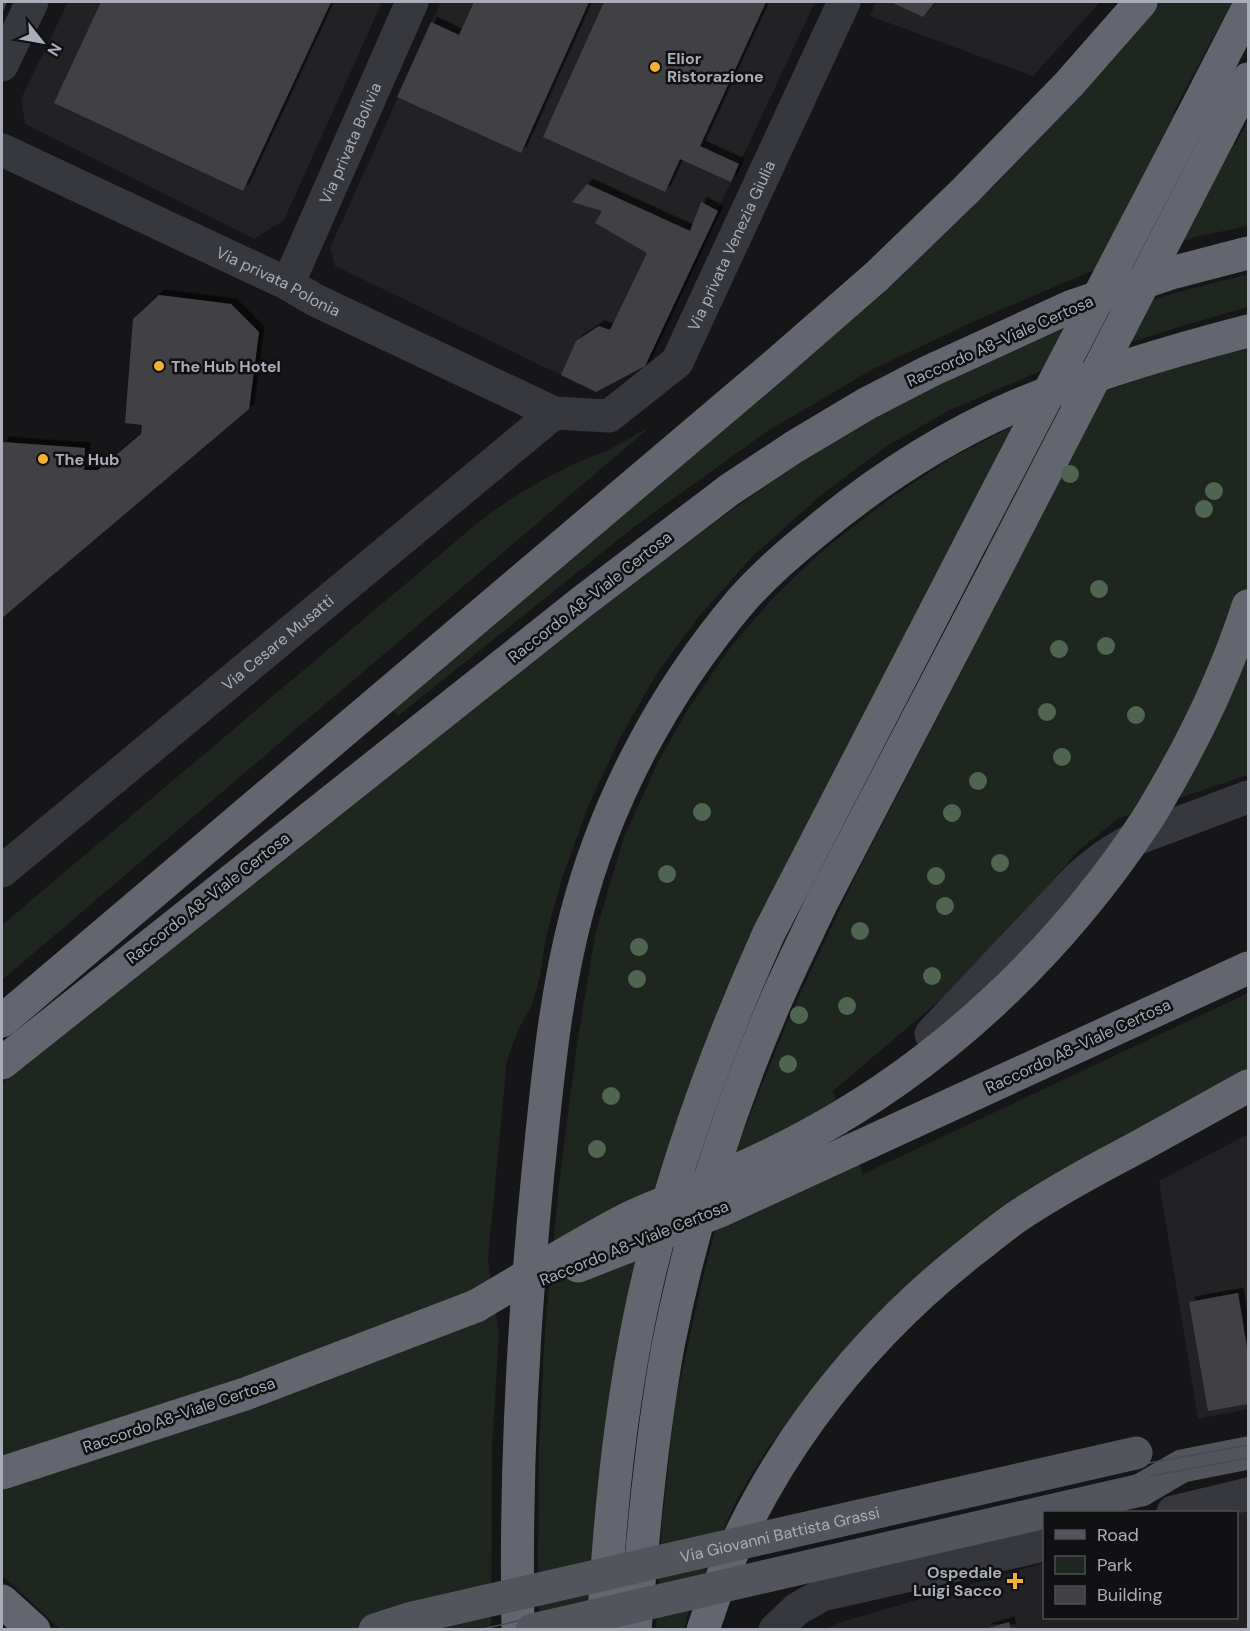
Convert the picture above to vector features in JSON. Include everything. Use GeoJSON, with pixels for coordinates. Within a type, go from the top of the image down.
{"type":"FeatureCollection","features":[{"type":"Feature","properties":{"kind":"highway"},"geometry":{"type":"LineString","coordinates":[[2,1021],[877,276],[966,190],[1069,84],[1141,2]]}},
{"type":"Feature","properties":{"kind":"highway"},"geometry":{"type":"LineString","coordinates":[[603,1629],[616,1466],[648,1279],[667,1205],[690,1133],[738,1004],[769,933],[1248,8]]}},
{"type":"Feature","properties":{"kind":"highway"},"geometry":{"type":"LineString","coordinates":[[635,1629],[657,1413],[682,1281],[717,1156],[755,1051],[796,955],[1248,79]]}},
{"type":"Feature","properties":{"kind":"highway","name":"Raccordo A8-Viale Certosa"},"geometry":{"type":"LineString","coordinates":[[2,1063],[582,602],[729,490],[794,447],[866,404],[930,371],[1070,307],[1171,273],[1248,253]]}},
{"type":"Feature","properties":{"kind":"highway"},"geometry":{"type":"LineString","coordinates":[[518,1629],[518,1456],[523,1365],[534,1210],[552,1040],[566,958],[589,872],[604,828],[644,744],[692,665],[744,599],[795,548],[831,518],[889,476],[928,450],[1019,405],[1118,368],[1248,331]]}},
{"type":"Feature","properties":{"kind":"highway"},"geometry":{"type":"LineString","coordinates":[[476,1306],[623,1221],[799,1140],[863,1103],[960,1032],[1035,960],[1073,918],[1148,820],[1206,712],[1248,606]]}},
{"type":"Feature","properties":{"kind":"highway","name":"Raccordo A8-Viale Certosa"},"geometry":{"type":"LineString","coordinates":[[2,1473],[245,1394],[722,1210],[1248,968]]}},
{"type":"Feature","properties":{"kind":"highway"},"geometry":{"type":"LineString","coordinates":[[703,1629],[724,1571],[772,1475],[825,1398],[859,1356],[903,1311],[948,1270],[1015,1218],[1073,1182],[1248,1086]]}},
{"type":"Feature","properties":{"kind":"highway"},"geometry":{"type":"LineString","coordinates":[[2,1601],[34,1629]]}},
{"type":"Feature","properties":{"kind":"main road","name":"Via Giovanni Battista Grassi"},"geometry":{"type":"LineString","coordinates":[[375,1629],[412,1618],[1136,1453],[1168,1460],[1182,1466]]}},
{"type":"Feature","properties":{"kind":"main road","name":"Via Giovanni Battista Grassi"},"geometry":{"type":"LineString","coordinates":[[1049,1511],[1141,1490],[1182,1466],[1248,1454]]}},
{"type":"Feature","properties":{"kind":"main road","name":"Via Giovanni Battista Grassi"},"geometry":{"type":"LineString","coordinates":[[532,1629],[1043,1512]]}},
{"type":"Feature","properties":{"kind":"street"},"geometry":{"type":"LineString","coordinates":[[2,65],[32,2]]}},
{"type":"Feature","properties":{"kind":"street","name":"Via privata Bolivia"},"geometry":{"type":"LineString","coordinates":[[288,284],[412,2]]}},
{"type":"Feature","properties":{"kind":"street","name":"Via privata Venezia Giulia"},"geometry":{"type":"LineString","coordinates":[[554,413],[609,416],[677,362],[844,2]]}},
{"type":"Feature","properties":{"kind":"street","name":"Via privata Polonia"},"geometry":{"type":"LineString","coordinates":[[2,150],[288,284],[315,300],[554,413]]}},
{"type":"Feature","properties":{"kind":"street","name":"Via Cesare Musatti"},"geometry":{"type":"LineString","coordinates":[[2,871],[554,413]]}},
{"type":"Feature","properties":{"kind":"street"},"geometry":{"type":"LineString","coordinates":[[931,1034],[1095,862],[1128,842],[1248,797]]}},
{"type":"Feature","properties":{"kind":"street"},"geometry":{"type":"LineString","coordinates":[[1177,1511],[1248,1494]]}},
{"type":"Feature","properties":{"kind":"street"},"geometry":{"type":"LineString","coordinates":[[776,1629],[798,1610],[822,1595],[1043,1545]]}},
{"type":"Feature","properties":{"kind":"shaded area"},"geometry":{"type":"Polygon","coordinates":[[[68,2],[382,2],[284,220],[254,239],[25,124],[21,99],[68,2]]]}},
{"type":"Feature","properties":{"kind":"shaded area"},"geometry":{"type":"Polygon","coordinates":[[[441,2],[815,2],[645,366],[596,392],[335,266],[330,248],[441,2]]]}},
{"type":"Feature","properties":{"kind":"shaded area"},"geometry":{"type":"Polygon","coordinates":[[[876,2],[1100,2],[1033,76],[870,16],[876,2]]]}},
{"type":"Feature","properties":{"kind":"shaded area"},"geometry":{"type":"Polygon","coordinates":[[[1248,1134],[1248,1409],[1198,1419],[1159,1181],[1248,1134]]]}},
{"type":"Feature","properties":{"kind":"shaded area","name":"Ospedale Luigi Sacco"},"geometry":{"type":"Polygon","coordinates":[[[1248,1504],[1248,1629],[824,1630],[838,1623],[1043,1563],[1043,1619],[1238,1619],[1238,1511],[1248,1504]]]}},
{"type":"Feature","properties":{"kind":"green space"},"geometry":{"type":"Polygon","coordinates":[[[1160,2],[1232,2],[1173,113],[1235,145],[1248,120],[1248,226],[1195,237],[1087,273],[977,320],[873,369],[766,432],[634,527],[398,716],[391,708],[886,289],[993,187],[1097,76],[1160,2]]]}},
{"type":"Feature","properties":{"kind":"green space"},"geometry":{"type":"Polygon","coordinates":[[[1248,274],[1248,307],[1038,372],[950,410],[887,446],[822,494],[752,557],[700,615],[657,673],[621,736],[589,804],[561,881],[546,937],[540,976],[532,1005],[518,1030],[507,1060],[488,1259],[499,1335],[492,1449],[491,1629],[60,1629],[2,1576],[2,1083],[628,587],[725,515],[825,447],[930,388],[1033,341],[1115,311],[1248,274]]]}},
{"type":"Feature","properties":{"kind":"green space"},"geometry":{"type":"Polygon","coordinates":[[[1248,348],[1248,775],[1119,818],[1079,850],[973,972],[833,1091],[863,1174],[1248,993],[1248,1071],[1121,1137],[1044,1182],[828,1370],[768,1448],[737,1499],[690,1606],[684,1629],[656,1629],[662,1522],[675,1403],[703,1277],[737,1147],[791,1013],[856,875],[1018,562],[959,531],[689,1090],[588,1629],[539,1630],[539,1447],[545,1329],[559,1184],[577,1043],[595,935],[624,837],[659,760],[688,709],[729,649],[774,597],[822,551],[889,499],[953,457],[1011,427],[1175,367],[1248,348]]]}},
{"type":"Feature","properties":{"kind":"green space"},"geometry":{"type":"Polygon","coordinates":[[[650,427],[2,980],[2,925],[480,521],[543,480],[608,450],[650,427]]]}},
{"type":"Feature","properties":{"kind":"building"},"geometry":{"type":"Polygon","coordinates":[[[2,2],[7,2],[2,14],[2,2]]]}},
{"type":"Feature","properties":{"kind":"building"},"geometry":{"type":"Polygon","coordinates":[[[101,2],[331,2],[243,191],[54,103],[101,2]]]}},
{"type":"Feature","properties":{"kind":"building"},"geometry":{"type":"Polygon","coordinates":[[[474,2],[589,2],[521,153],[397,97],[431,22],[459,35],[474,2]]]}},
{"type":"Feature","properties":{"kind":"building","name":"Elior Ristorazione"},"geometry":{"type":"Polygon","coordinates":[[[604,2],[766,2],[700,146],[739,164],[731,182],[680,159],[665,192],[543,137],[604,2]]]}},
{"type":"Feature","properties":{"kind":"building"},"geometry":{"type":"Polygon","coordinates":[[[891,2],[935,2],[923,17],[891,2]]]}},
{"type":"Feature","properties":{"kind":"building"},"geometry":{"type":"Polygon","coordinates":[[[587,184],[690,231],[701,202],[718,211],[645,366],[596,392],[561,375],[576,341],[599,326],[610,330],[647,253],[595,223],[602,211],[572,202],[587,184]]]}},
{"type":"Feature","properties":{"kind":"building","name":"The Hub"},"geometry":{"type":"Polygon","coordinates":[[[159,295],[231,304],[259,332],[249,409],[2,618],[2,442],[85,448],[84,470],[98,470],[141,434],[142,425],[125,423],[133,319],[159,295]]]}},
{"type":"Feature","properties":{"kind":"building"},"geometry":{"type":"Polygon","coordinates":[[[1238,1293],[1248,1354],[1248,1404],[1208,1411],[1189,1302],[1238,1293]]]}},
{"type":"Feature","properties":{"kind":"building"},"geometry":{"type":"Polygon","coordinates":[[[1009,1622],[1011,1630],[985,1630],[985,1629],[1009,1622]]]}},
{"type":"Feature","properties":{"kind":"tram line"},"geometry":{"type":"LineString","coordinates":[[417,1630],[1138,1465],[1248,1445]]}},
{"type":"Feature","properties":{"kind":"tram line"},"geometry":{"type":"LineString","coordinates":[[478,1630],[1140,1478],[1248,1458]]}},
{"type":"Feature","properties":{"kind":"place","name":"Elior Ristorazione"},"geometry":{"type":"Point","coordinates":[655,67]}},
{"type":"Feature","properties":{"kind":"place","name":"The Hub Hotel"},"geometry":{"type":"Point","coordinates":[159,366]}},
{"type":"Feature","properties":{"kind":"place","name":"The Hub"},"geometry":{"type":"Point","coordinates":[43,459]}},
{"type":"Feature","properties":{"kind":"place","name":"Ospedale Luigi Sacco"},"geometry":{"type":"Point","coordinates":[1015,1581]}}]}
